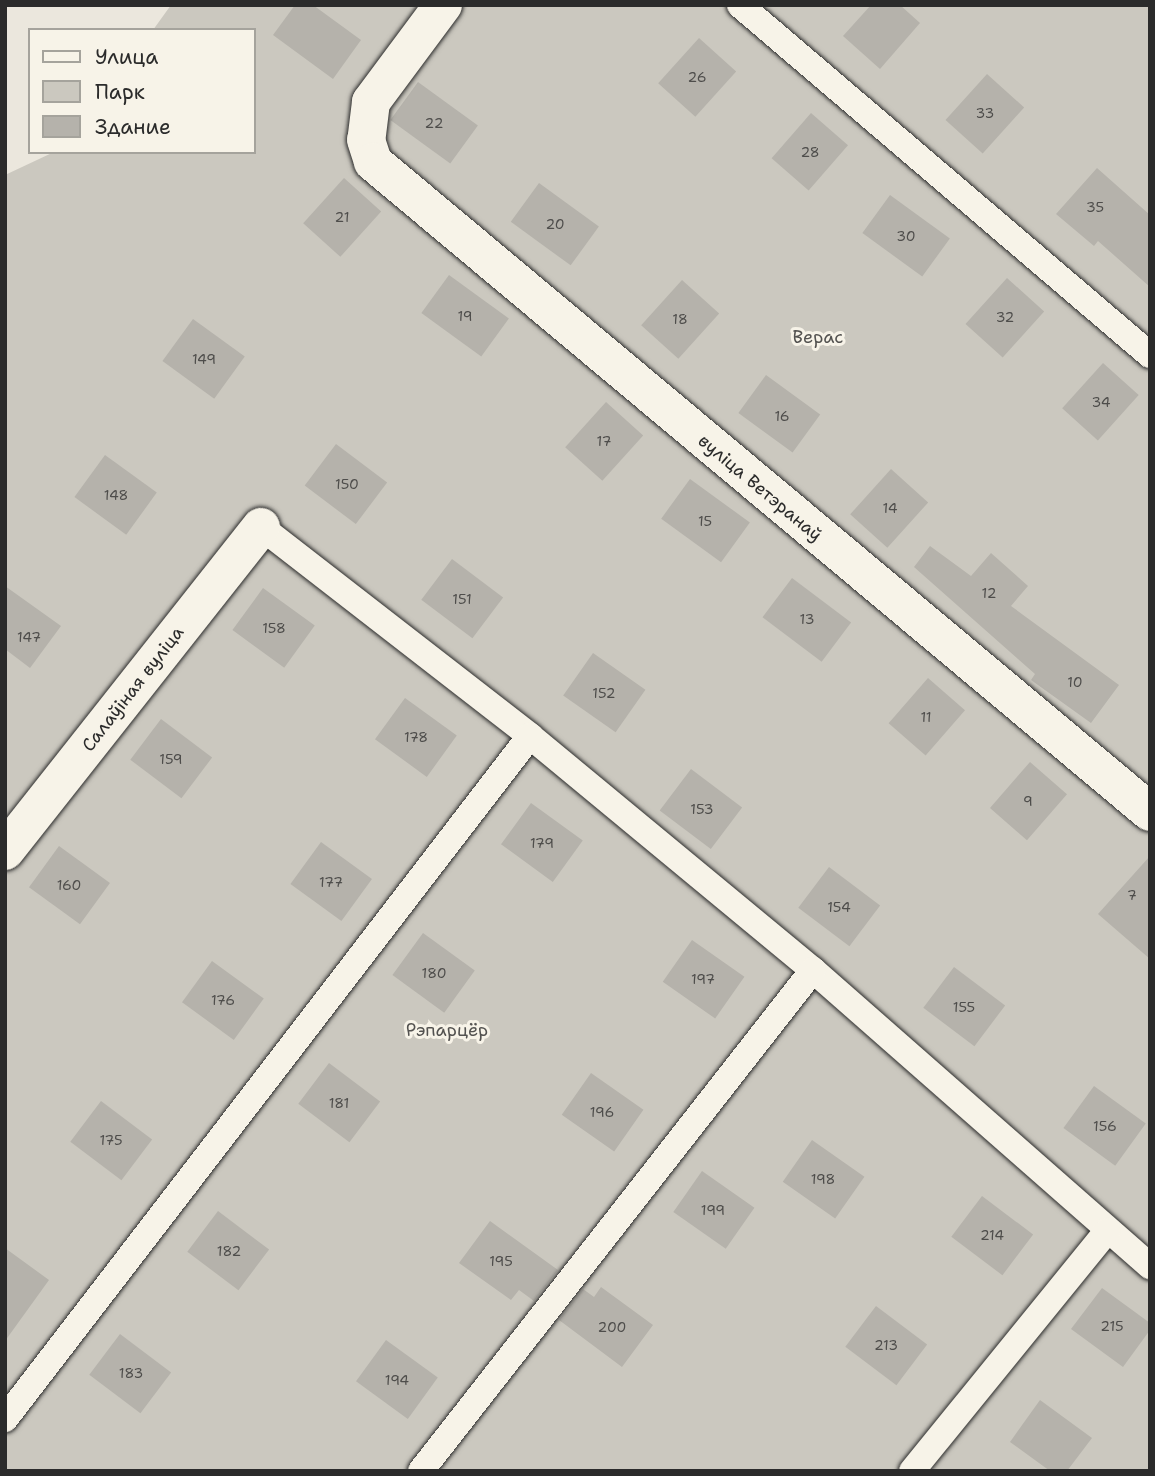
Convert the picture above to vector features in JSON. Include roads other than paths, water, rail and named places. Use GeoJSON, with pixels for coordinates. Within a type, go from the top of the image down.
{"type":"FeatureCollection","features":[{"type":"Feature","properties":{"kind":"street","name":"вуліца Ветэранаў"},"geometry":{"type":"LineString","coordinates":[[443,5],[371,102],[366,140],[373,162],[1150,812]]}},
{"type":"Feature","properties":{"kind":"street","name":"Салаўіная вуліца"},"geometry":{"type":"LineString","coordinates":[[5,851],[261,527]]}},
{"type":"Feature","properties":{"kind":"lane"},"geometry":{"type":"LineString","coordinates":[[740,5],[1150,355]]}},
{"type":"Feature","properties":{"kind":"lane"},"geometry":{"type":"LineString","coordinates":[[261,527],[530,736],[813,970],[1150,1266]]}},
{"type":"Feature","properties":{"kind":"lane"},"geometry":{"type":"LineString","coordinates":[[5,1419],[530,736]]}},
{"type":"Feature","properties":{"kind":"lane"},"geometry":{"type":"LineString","coordinates":[[421,1471],[813,970]]}},
{"type":"Feature","properties":{"kind":"lane"},"geometry":{"type":"LineString","coordinates":[[912,1471],[1107,1231]]}},
{"type":"Feature","properties":{"kind":"park label","name":"Верас"},"geometry":{"type":"Point","coordinates":[818,337]}},
{"type":"Feature","properties":{"kind":"park label","name":"Рэпарцёр"},"geometry":{"type":"Point","coordinates":[447,1030]}}]}
